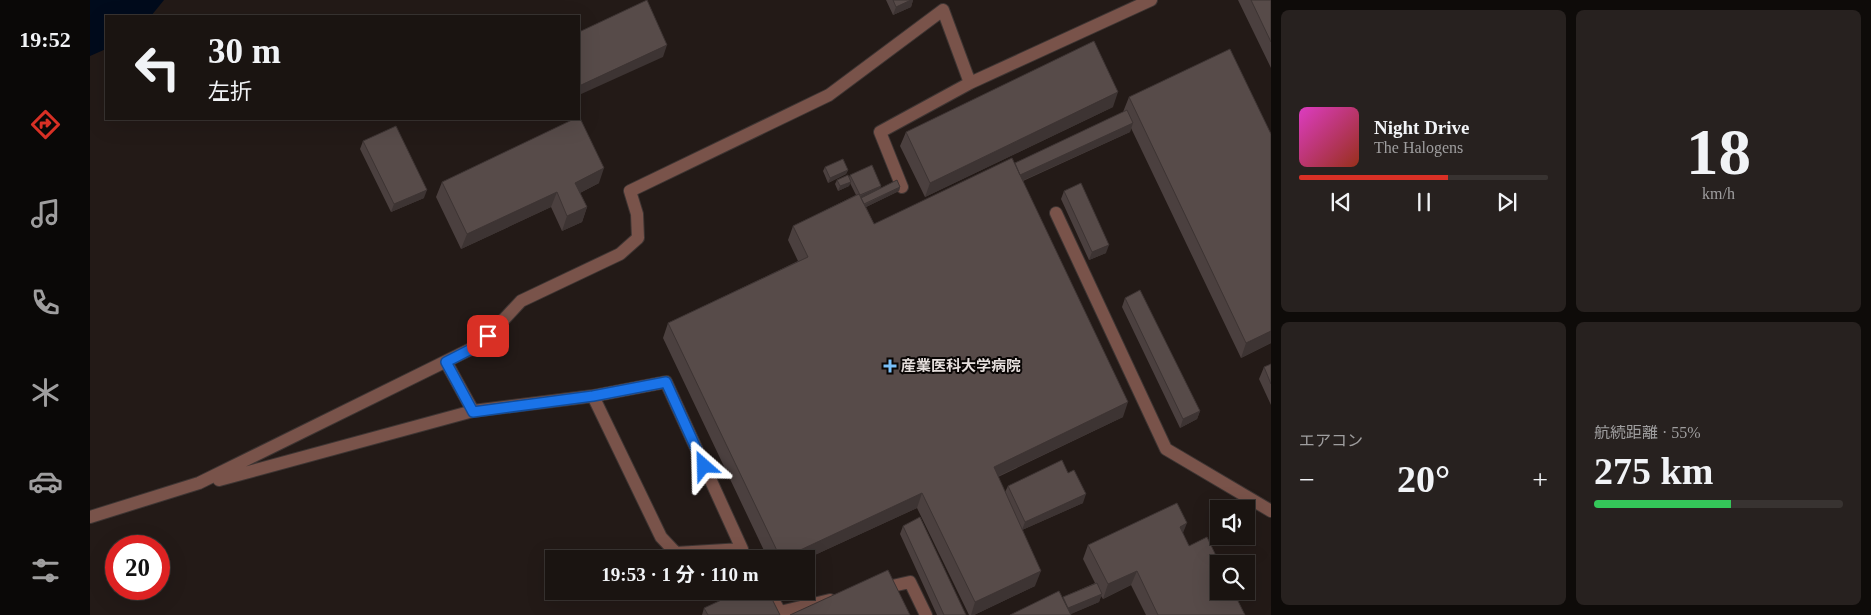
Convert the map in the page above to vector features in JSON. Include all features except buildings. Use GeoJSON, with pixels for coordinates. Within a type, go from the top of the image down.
{"type":"FeatureCollection","features":[{"type":"Feature","properties":{"kind":"street"},"geometry":{"type":"LineString","coordinates":[[902,187],[880,132],[970,83],[1151,0]]}},
{"type":"Feature","properties":{"kind":"street"},"geometry":{"type":"LineString","coordinates":[[90,517],[199,483],[481,344],[521,301],[620,254],[638,238],[637,214],[630,191],[829,95],[943,10],[970,83]]}},
{"type":"Feature","properties":{"kind":"street"},"geometry":{"type":"LineString","coordinates":[[1056,213],[1166,449],[1271,511]]}},
{"type":"Feature","properties":{"kind":"street"},"geometry":{"type":"LineString","coordinates":[[446,362],[473,412]]}},
{"type":"Feature","properties":{"kind":"street"},"geometry":{"type":"LineString","coordinates":[[199,483],[473,412],[593,396],[666,382],[743,550]]}},
{"type":"Feature","properties":{"kind":"street"},"geometry":{"type":"LineString","coordinates":[[593,396],[661,537],[673,550]]}},
{"type":"Feature","properties":{"kind":"street"},"geometry":{"type":"LineString","coordinates":[[864,592],[910,582],[926,615]]}},
{"type":"Feature","properties":{"kind":"street"},"geometry":{"type":"LineString","coordinates":[[773,600],[780,612],[846,597]]}},
{"type":"Feature","properties":{"kind":"water"},"geometry":{"type":"Polygon","coordinates":[[[90,0],[164,0],[152,15],[105,15],[105,49],[90,56],[90,0]]]}},
{"type":"Feature","properties":{"kind":"place","name":"産業医科大学病院"},"geometry":{"type":"Point","coordinates":[890,366]}},
{"type":"Feature","properties":{"kind":"route"},"geometry":{"type":"LineString","coordinates":[[488,336],[481,344],[446,362],[473,412],[593,396],[666,382],[704,466]]}}]}
